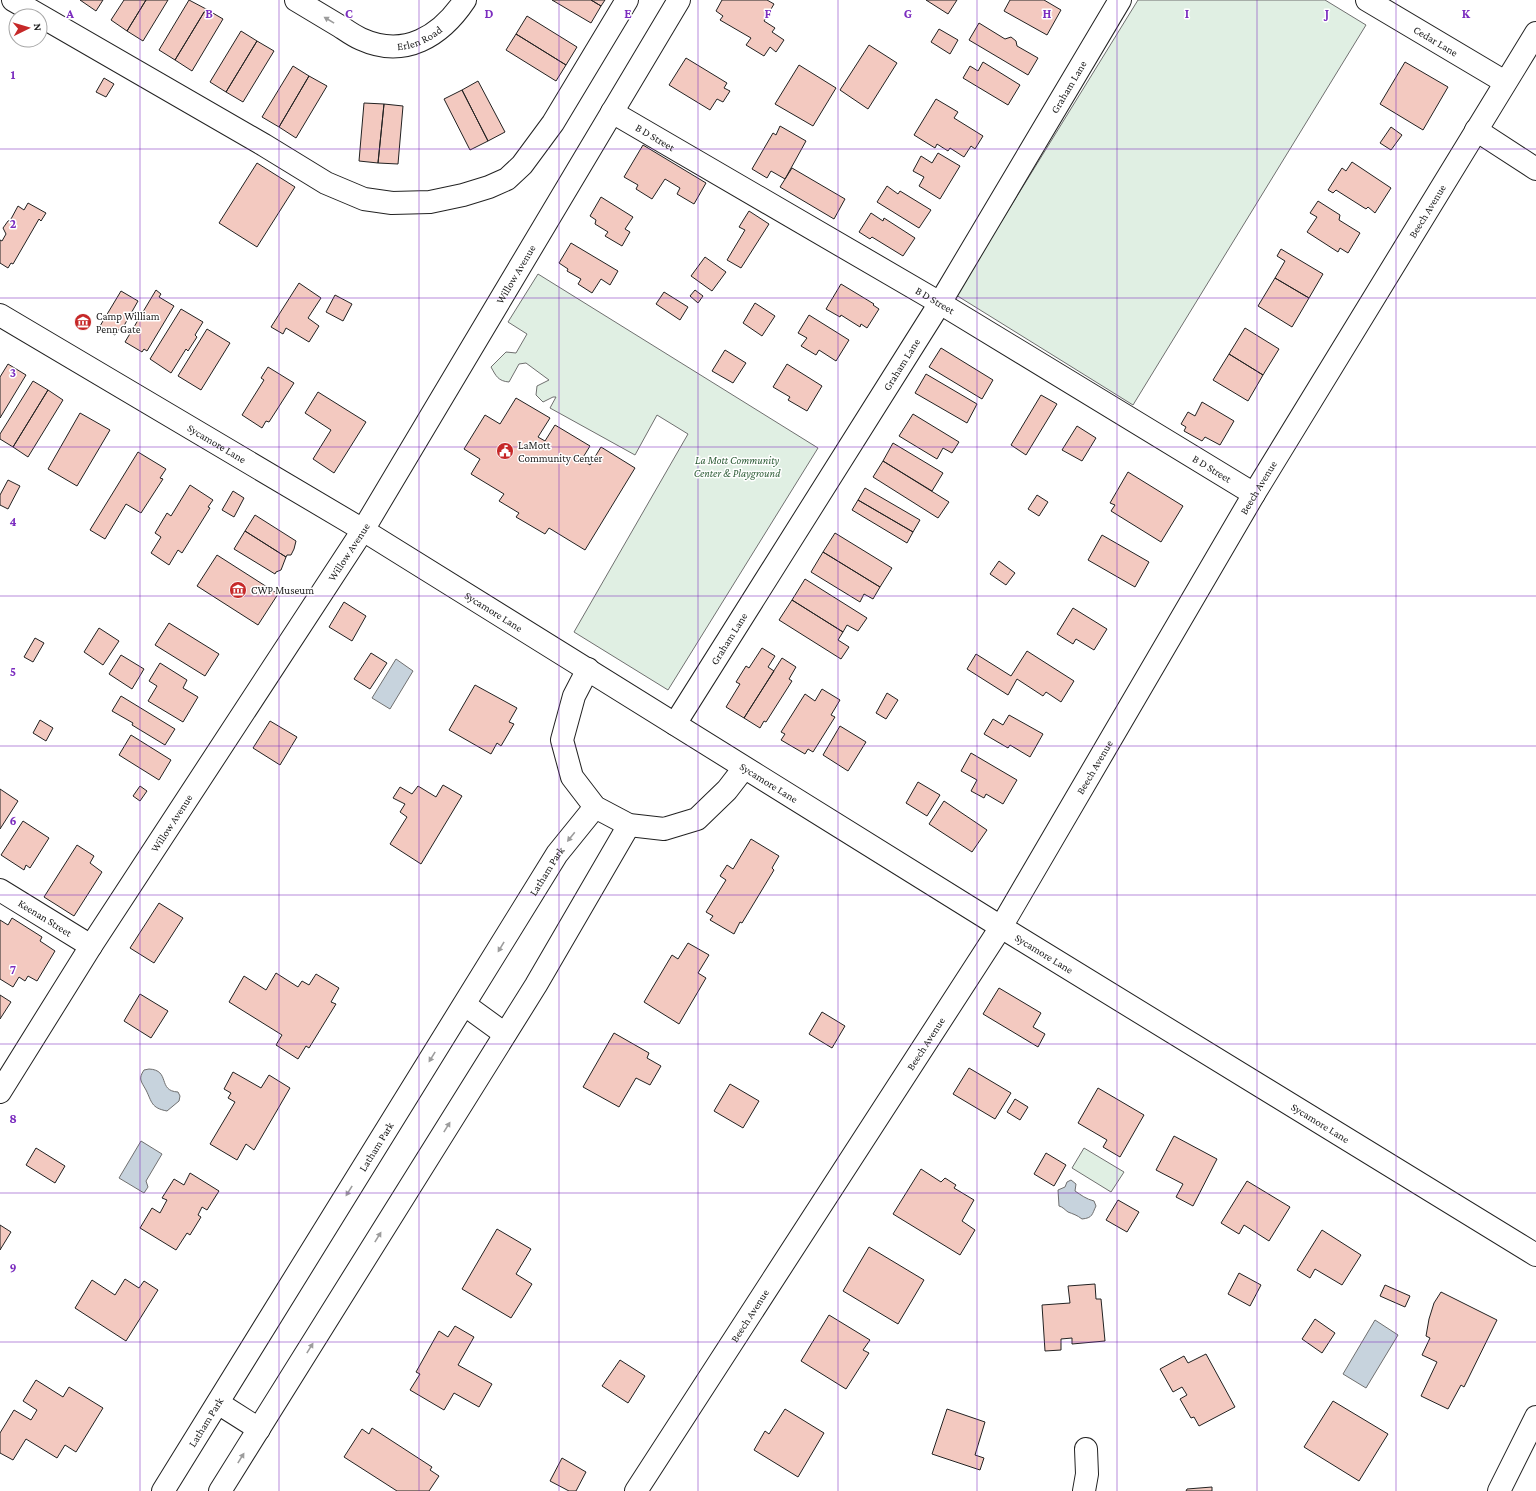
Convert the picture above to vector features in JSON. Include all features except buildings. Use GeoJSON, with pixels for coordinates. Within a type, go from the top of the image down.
{"type":"FeatureCollection","features":[{"type":"Feature","properties":{"kind":"street"},"geometry":{"type":"LineString","coordinates":[[13,0],[264,145],[326,183],[364,199],[392,203],[430,202],[463,195],[489,187],[507,179],[522,165],[553,123],[627,0]]}},
{"type":"Feature","properties":{"kind":"street","name":"Erlen Road"},"geometry":{"type":"LineString","coordinates":[[300,1],[362,40],[388,47],[413,44],[436,32],[451,19],[465,0]]}},
{"type":"Feature","properties":{"kind":"street","name":"Willow Avenue"},"geometry":{"type":"LineString","coordinates":[[0,1092],[91,946],[363,530],[679,0]]}},
{"type":"Feature","properties":{"kind":"street","name":"Graham Lane"},"geometry":{"type":"LineString","coordinates":[[675,724],[940,304],[1120,0]]}},
{"type":"Feature","properties":{"kind":"street","name":"Cedar Lane"},"geometry":{"type":"LineString","coordinates":[[1367,0],[1505,82]]}},
{"type":"Feature","properties":{"kind":"street","name":"Beech Avenue"},"geometry":{"type":"LineString","coordinates":[[636,1491],[1002,927],[1254,494],[1536,33]]}},
{"type":"Feature","properties":{"kind":"street","name":"B D Street"},"geometry":{"type":"LineString","coordinates":[[612,112],[940,304],[1254,494]]}},
{"type":"Feature","properties":{"kind":"street"},"geometry":{"type":"LineString","coordinates":[[1476,130],[1536,168]]}},
{"type":"Feature","properties":{"kind":"street","name":"Sycamore Lane"},"geometry":{"type":"LineString","coordinates":[[0,315],[363,530],[744,768],[1536,1255]]}},
{"type":"Feature","properties":{"kind":"street"},"geometry":{"type":"LineString","coordinates":[[588,670],[574,696],[562,740],[572,777],[595,807],[629,825],[664,829],[697,819],[727,790],[744,768]]}},
{"type":"Feature","properties":{"kind":"street","name":"Latham Park"},"geometry":{"type":"LineString","coordinates":[[163,1491],[557,854],[595,807]]}},
{"type":"Feature","properties":{"kind":"street"},"geometry":{"type":"LineString","coordinates":[[220,1491],[540,979],[629,825]]}},
{"type":"Feature","properties":{"kind":"street","name":"Keenan Street"},"geometry":{"type":"LineString","coordinates":[[0,890],[91,946]]}},
{"type":"Feature","properties":{"kind":"street"},"geometry":{"type":"LineString","coordinates":[[464,1005],[505,1034]]}},
{"type":"Feature","properties":{"kind":"street"},"geometry":{"type":"LineString","coordinates":[[218,1403],[259,1429]]}},
{"type":"Feature","properties":{"kind":"street"},"geometry":{"type":"LineString","coordinates":[[1499,1491],[1536,1417]]}},
{"type":"Feature","properties":{"kind":"street"},"geometry":{"type":"LineString","coordinates":[[1084,1491],[1087,1474],[1086,1449]]}},
{"type":"Feature","properties":{"kind":"green space"},"geometry":{"type":"Polygon","coordinates":[[[1138,0],[1325,0],[1366,25],[1133,405],[956,295],[1138,0]]]}},
{"type":"Feature","properties":{"kind":"green space","name":"La Mott Community Center & Playground"},"geometry":{"type":"Polygon","coordinates":[[[538,274],[818,448],[668,690],[574,632],[688,434],[657,415],[635,455],[550,408],[556,397],[543,402],[536,395],[537,386],[549,380],[526,363],[519,364],[509,382],[498,378],[491,367],[506,352],[516,353],[527,334],[508,322],[538,274]]]}},
{"type":"Feature","properties":{"kind":"green space"},"geometry":{"type":"Polygon","coordinates":[[[1084,1148],[1124,1172],[1111,1192],[1072,1168],[1084,1148]]]}},
{"type":"Feature","properties":{"kind":"shaded area"},"geometry":{"type":"Polygon","coordinates":[[[396,659],[413,671],[390,709],[372,698],[396,659]]]}},
{"type":"Feature","properties":{"kind":"shaded area"},"geometry":{"type":"Polygon","coordinates":[[[144,1070],[156,1070],[160,1073],[165,1085],[172,1091],[178,1092],[180,1096],[179,1101],[167,1111],[158,1108],[153,1104],[142,1082],[142,1073],[144,1070]]]}},
{"type":"Feature","properties":{"kind":"shaded area"},"geometry":{"type":"Polygon","coordinates":[[[141,1141],[162,1154],[146,1181],[148,1187],[144,1193],[119,1178],[141,1141]]]}},
{"type":"Feature","properties":{"kind":"shaded area"},"geometry":{"type":"Polygon","coordinates":[[[1071,1180],[1076,1184],[1075,1191],[1094,1201],[1096,1206],[1092,1215],[1088,1218],[1082,1219],[1059,1206],[1058,1190],[1065,1187],[1067,1182],[1071,1180]]]}},
{"type":"Feature","properties":{"kind":"shaded area"},"geometry":{"type":"Polygon","coordinates":[[[1375,1320],[1398,1335],[1366,1388],[1343,1374],[1375,1320]]]}},
{"type":"Feature","properties":{"kind":"place","name":"Camp William Penn Gate"},"geometry":{"type":"Point","coordinates":[83,322]}},
{"type":"Feature","properties":{"kind":"place","name":"LaMott Community Center"},"geometry":{"type":"Point","coordinates":[505,451]}},
{"type":"Feature","properties":{"kind":"place","name":"CWP Museum"},"geometry":{"type":"Point","coordinates":[238,590]}}]}
